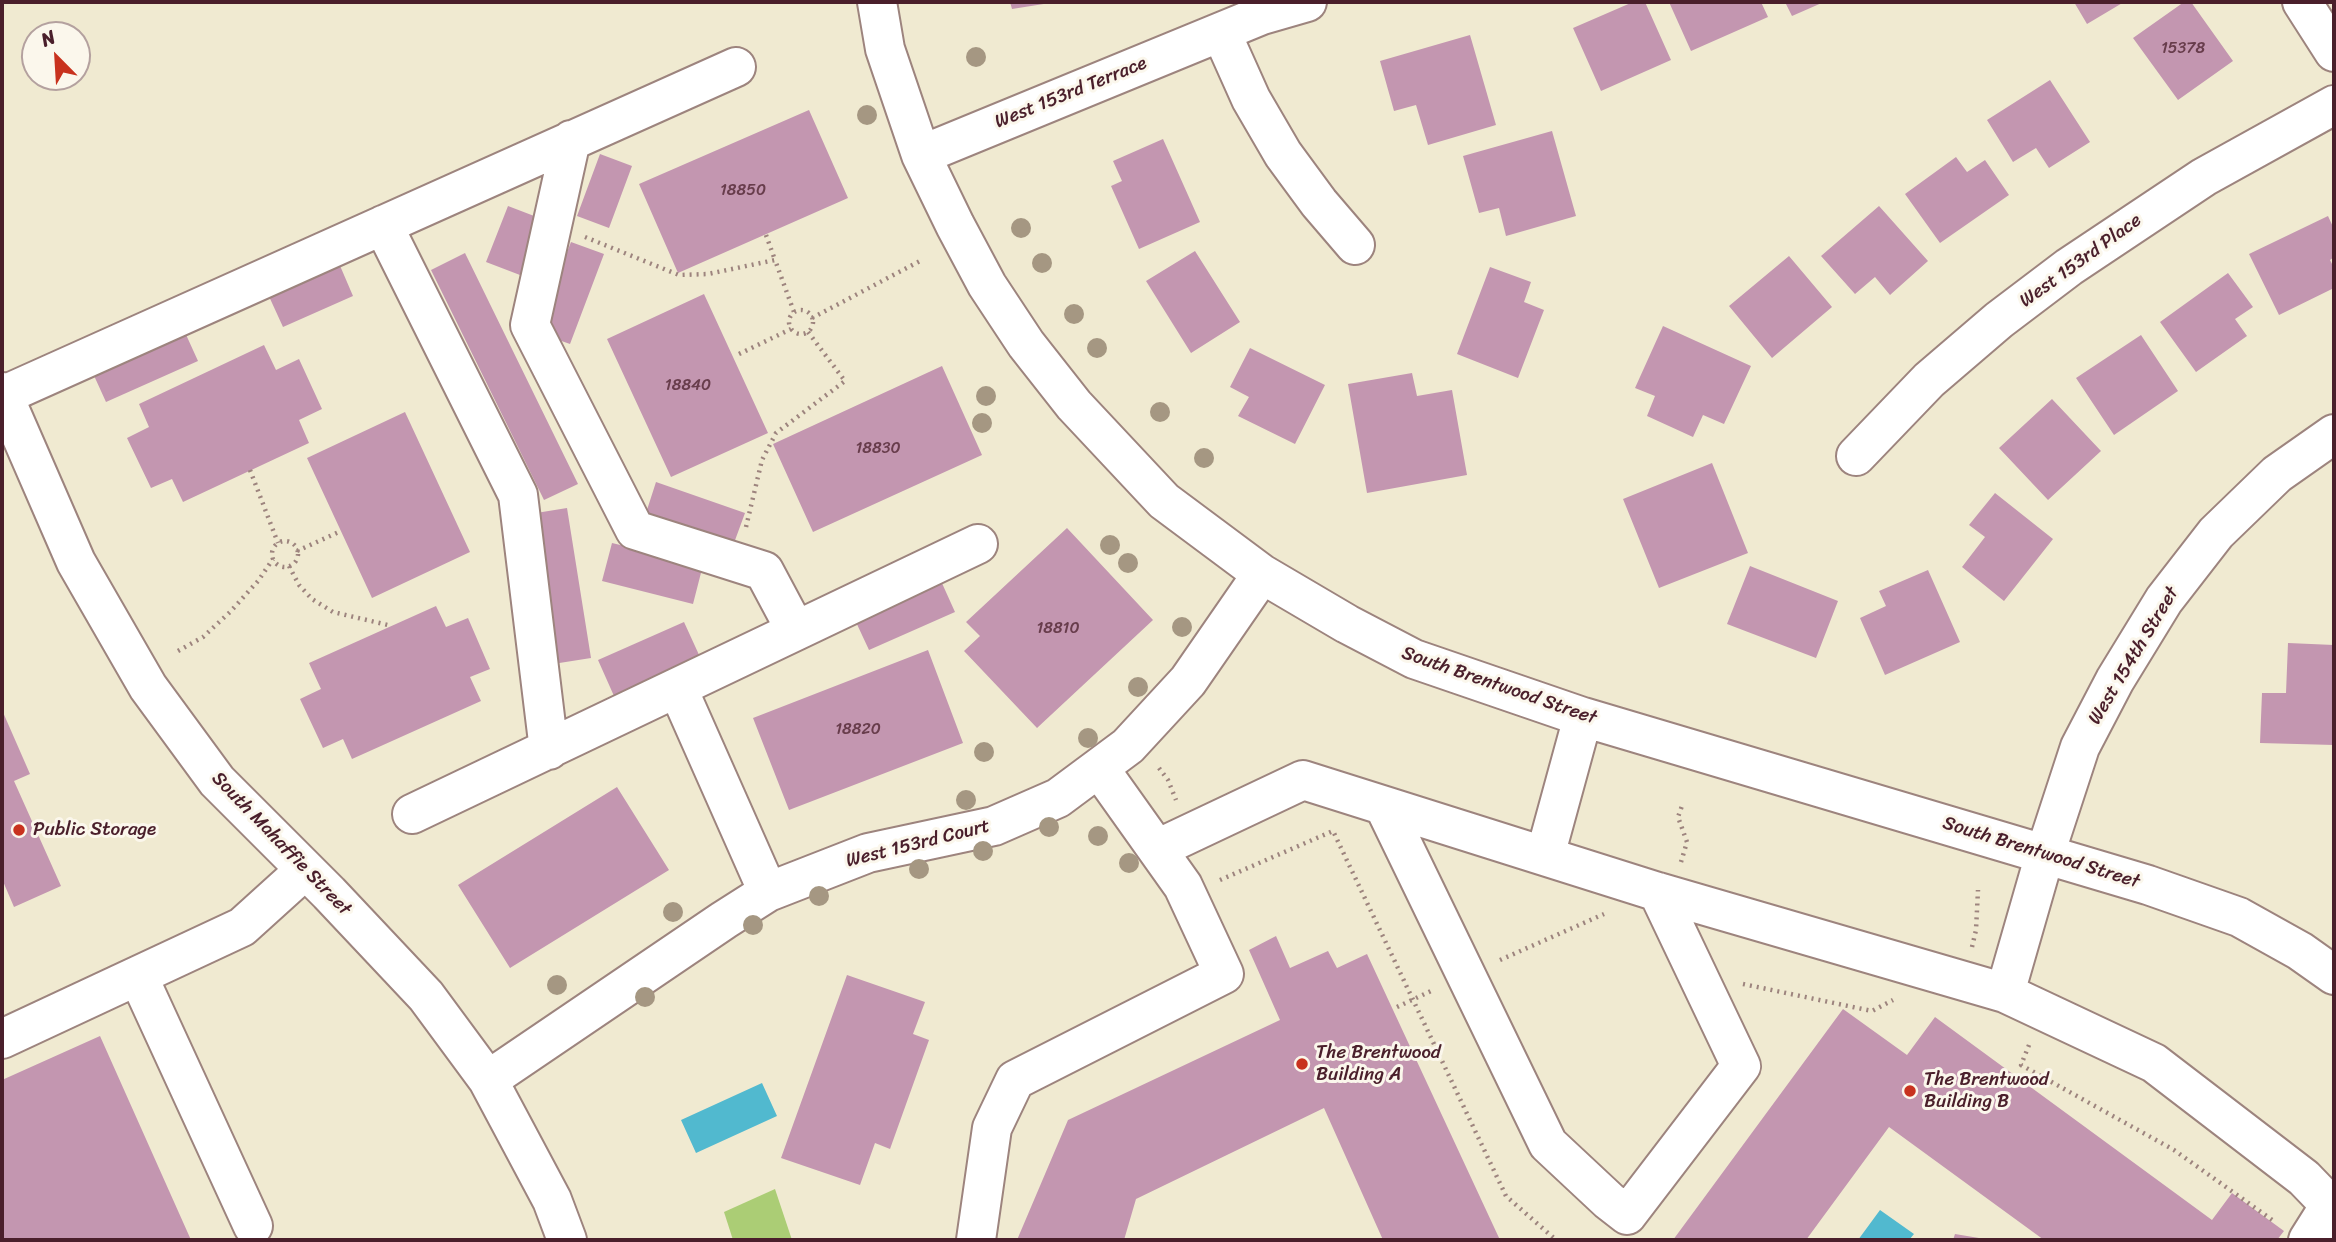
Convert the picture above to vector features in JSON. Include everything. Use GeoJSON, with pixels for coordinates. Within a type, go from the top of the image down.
{"type":"FeatureCollection","features":[{"type":"Feature","properties":{"kind":"street","name":"South Brentwood Street"},"geometry":{"type":"LineString","coordinates":[[877,2],[885,49],[921,155],[987,285],[1026,344],[1074,405],[1164,501],[1262,574],[1347,624],[1414,659],[1583,717],[2148,885],[2239,918],[2300,951],[2334,975]]}},
{"type":"Feature","properties":{"kind":"street","name":"West 153rd Terrace"},"geometry":{"type":"LineString","coordinates":[[921,155],[1262,15],[1307,2]]}},
{"type":"Feature","properties":{"kind":"street"},"geometry":{"type":"LineString","coordinates":[[2301,2],[2334,52]]}},
{"type":"Feature","properties":{"kind":"street"},"geometry":{"type":"LineString","coordinates":[[1221,32],[1251,99],[1283,154],[1319,203],[1355,245]]}},
{"type":"Feature","properties":{"kind":"street"},"geometry":{"type":"LineString","coordinates":[[2,394],[736,67]]}},
{"type":"Feature","properties":{"kind":"street","name":"West 153rd Place"},"geometry":{"type":"LineString","coordinates":[[1856,456],[1929,380],[1999,320],[2069,267],[2204,177],[2334,105]]}},
{"type":"Feature","properties":{"kind":"street"},"geometry":{"type":"LineString","coordinates":[[570,140],[530,326],[635,530],[764,571],[796,631]]}},
{"type":"Feature","properties":{"kind":"street"},"geometry":{"type":"LineString","coordinates":[[383,225],[518,495],[549,750]]}},
{"type":"Feature","properties":{"kind":"street","name":"South Mahaffie Street"},"geometry":{"type":"LineString","coordinates":[[2,394],[76,562],[148,687],[217,781],[426,996],[488,1080],[552,1200],[567,1240]]}},
{"type":"Feature","properties":{"kind":"street","name":"West 154th Street"},"geometry":{"type":"LineString","coordinates":[[2005,993],[2045,854],[2080,747],[2115,680],[2164,600],[2216,533],[2277,474],[2334,434]]}},
{"type":"Feature","properties":{"kind":"street"},"geometry":{"type":"LineString","coordinates":[[412,814],[978,544]]}},
{"type":"Feature","properties":{"kind":"street","name":"West 153rd Court"},"geometry":{"type":"LineString","coordinates":[[488,1080],[712,927],[768,892],[868,853],[994,826],[1058,798],[1136,737],[1188,681],[1262,574]]}},
{"type":"Feature","properties":{"kind":"street"},"geometry":{"type":"LineString","coordinates":[[678,689],[768,892]]}},
{"type":"Feature","properties":{"kind":"street"},"geometry":{"type":"LineString","coordinates":[[1545,856],[1583,717]]}},
{"type":"Feature","properties":{"kind":"street"},"geometry":{"type":"LineString","coordinates":[[976,1240],[992,1128],[1015,1080],[1224,974],[1183,886],[1173,841],[1096,769]]}},
{"type":"Feature","properties":{"kind":"street"},"geometry":{"type":"LineString","coordinates":[[1173,841],[1303,780],[1658,892],[2005,993],[2154,1063],[2304,1178],[2330,1205],[2293,1233]]}},
{"type":"Feature","properties":{"kind":"street"},"geometry":{"type":"LineString","coordinates":[[1384,806],[1548,1144],[1627,1215],[1741,1066],[1658,892]]}},
{"type":"Feature","properties":{"kind":"street"},"geometry":{"type":"LineString","coordinates":[[2,1039],[242,927],[305,870]]}},
{"type":"Feature","properties":{"kind":"street"},"geometry":{"type":"LineString","coordinates":[[138,976],[253,1226]]}},
{"type":"Feature","properties":{"kind":"path"},"geometry":{"type":"LineString","coordinates":[[553,223],[679,275],[708,274],[775,260]]}},
{"type":"Feature","properties":{"kind":"path"},"geometry":{"type":"LineString","coordinates":[[766,235],[794,312],[789,322],[790,329],[796,334],[808,332],[813,326],[812,318],[806,311],[794,312]]}},
{"type":"Feature","properties":{"kind":"path"},"geometry":{"type":"LineString","coordinates":[[812,318],[920,261]]}},
{"type":"Feature","properties":{"kind":"path"},"geometry":{"type":"LineString","coordinates":[[739,354],[790,329]]}},
{"type":"Feature","properties":{"kind":"path"},"geometry":{"type":"LineString","coordinates":[[739,562],[762,460],[776,433],[845,381],[808,332]]}},
{"type":"Feature","properties":{"kind":"path"},"geometry":{"type":"LineString","coordinates":[[250,470],[278,543]]}},
{"type":"Feature","properties":{"kind":"path"},"geometry":{"type":"LineString","coordinates":[[297,551],[341,531]]}},
{"type":"Feature","properties":{"kind":"path"},"geometry":{"type":"LineString","coordinates":[[289,542],[297,551],[296,559],[289,566],[278,565],[273,559],[272,551],[278,543],[289,542]]}},
{"type":"Feature","properties":{"kind":"path"},"geometry":{"type":"LineString","coordinates":[[178,651],[203,636],[230,612],[258,581],[273,559]]}},
{"type":"Feature","properties":{"kind":"path"},"geometry":{"type":"LineString","coordinates":[[289,566],[299,585],[312,599],[333,612],[392,626]]}},
{"type":"Feature","properties":{"kind":"path"},"geometry":{"type":"LineString","coordinates":[[1136,737],[1168,780],[1173,841],[1212,883],[1333,831],[1506,1196],[1555,1240]]}},
{"type":"Feature","properties":{"kind":"path"},"geometry":{"type":"LineString","coordinates":[[1397,1007],[1605,913]]}},
{"type":"Feature","properties":{"kind":"path"},"geometry":{"type":"LineString","coordinates":[[1741,983],[1872,1011],[1895,999]]}},
{"type":"Feature","properties":{"kind":"path"},"geometry":{"type":"LineString","coordinates":[[2030,1042],[2021,1065],[2174,1150],[2293,1233]]}},
{"type":"Feature","properties":{"kind":"green space"},"geometry":{"type":"Polygon","coordinates":[[[775,1189],[792,1240],[733,1240],[724,1212],[775,1189]]]}},
{"type":"Feature","properties":{"kind":"water"},"geometry":{"type":"Polygon","coordinates":[[[762,1083],[777,1116],[696,1153],[681,1120],[762,1083]]]}},
{"type":"Feature","properties":{"kind":"water"},"geometry":{"type":"Polygon","coordinates":[[[1880,1210],[1914,1234],[1909,1240],[1858,1240],[1880,1210]]]}},
{"type":"Feature","properties":{"kind":"building"},"geometry":{"type":"Polygon","coordinates":[[[1010,2],[1050,2],[1050,3],[1012,9],[1010,2]]]}},
{"type":"Feature","properties":{"kind":"building"},"geometry":{"type":"Polygon","coordinates":[[[1633,2],[1645,2],[1671,60],[1601,91],[1573,28],[1633,2]]]}},
{"type":"Feature","properties":{"kind":"building"},"geometry":{"type":"Polygon","coordinates":[[[1669,2],[1761,2],[1768,17],[1691,51],[1669,2]]]}},
{"type":"Feature","properties":{"kind":"building"},"geometry":{"type":"Polygon","coordinates":[[[1785,2],[1824,2],[1792,16],[1785,2]]]}},
{"type":"Feature","properties":{"kind":"building"},"geometry":{"type":"Polygon","coordinates":[[[2074,2],[2124,2],[2087,24],[2074,2]]]}},
{"type":"Feature","properties":{"kind":"building"},"geometry":{"type":"Polygon","coordinates":[[[2184,2],[2191,2],[2233,61],[2178,100],[2133,38],[2184,2]]]}},
{"type":"Feature","properties":{"kind":"building"},"geometry":{"type":"Polygon","coordinates":[[[1470,35],[1496,125],[1428,145],[1416,105],[1394,111],[1380,61],[1470,35]]]}},
{"type":"Feature","properties":{"kind":"building"},"geometry":{"type":"Polygon","coordinates":[[[2050,80],[2090,142],[2049,168],[2036,148],[2013,162],[1987,120],[2050,80]]]}},
{"type":"Feature","properties":{"kind":"building"},"geometry":{"type":"Polygon","coordinates":[[[809,110],[848,198],[678,273],[639,184],[809,110]]]}},
{"type":"Feature","properties":{"kind":"building"},"geometry":{"type":"Polygon","coordinates":[[[1552,131],[1576,216],[1506,236],[1499,208],[1479,213],[1463,156],[1552,131]]]}},
{"type":"Feature","properties":{"kind":"building"},"geometry":{"type":"Polygon","coordinates":[[[1163,139],[1200,222],[1139,249],[1111,186],[1122,181],[1113,161],[1163,139]]]}},
{"type":"Feature","properties":{"kind":"building"},"geometry":{"type":"Polygon","coordinates":[[[600,154],[632,166],[609,228],[577,216],[600,154]]]}},
{"type":"Feature","properties":{"kind":"building"},"geometry":{"type":"Polygon","coordinates":[[[1956,157],[1967,172],[1985,160],[2009,195],[1940,243],[1905,194],[1956,157]]]}},
{"type":"Feature","properties":{"kind":"building"},"geometry":{"type":"Polygon","coordinates":[[[508,206],[542,219],[520,275],[486,262],[508,206]]]}},
{"type":"Feature","properties":{"kind":"building"},"geometry":{"type":"Polygon","coordinates":[[[1879,206],[1928,261],[1890,295],[1875,277],[1855,294],[1821,256],[1879,206]]]}},
{"type":"Feature","properties":{"kind":"building"},"geometry":{"type":"Polygon","coordinates":[[[2328,216],[2334,229],[2334,257],[2330,260],[2334,268],[2334,288],[2279,315],[2249,254],[2328,216]]]}},
{"type":"Feature","properties":{"kind":"building"},"geometry":{"type":"Polygon","coordinates":[[[571,242],[604,254],[570,344],[536,332],[571,242]]]}},
{"type":"Feature","properties":{"kind":"building"},"geometry":{"type":"Polygon","coordinates":[[[1195,251],[1240,322],[1191,353],[1146,281],[1195,251]]]}},
{"type":"Feature","properties":{"kind":"building"},"geometry":{"type":"Polygon","coordinates":[[[465,253],[578,484],[544,500],[431,270],[465,253]]]}},
{"type":"Feature","properties":{"kind":"building"},"geometry":{"type":"Polygon","coordinates":[[[1789,256],[1832,307],[1772,358],[1729,306],[1789,256]]]}},
{"type":"Feature","properties":{"kind":"building"},"geometry":{"type":"Polygon","coordinates":[[[338,261],[353,296],[283,327],[267,292],[338,261]]]}},
{"type":"Feature","properties":{"kind":"building"},"geometry":{"type":"Polygon","coordinates":[[[1490,267],[1531,282],[1524,302],[1544,310],[1518,378],[1457,354],[1490,267]]]}},
{"type":"Feature","properties":{"kind":"building"},"geometry":{"type":"Polygon","coordinates":[[[2228,273],[2253,307],[2235,319],[2247,336],[2196,372],[2160,322],[2228,273]]]}},
{"type":"Feature","properties":{"kind":"building"},"geometry":{"type":"Polygon","coordinates":[[[704,294],[768,433],[671,477],[607,339],[704,294]]]}},
{"type":"Feature","properties":{"kind":"building"},"geometry":{"type":"Polygon","coordinates":[[[1663,326],[1751,366],[1724,424],[1703,415],[1693,437],[1647,416],[1655,396],[1635,388],[1663,326]]]}},
{"type":"Feature","properties":{"kind":"building"},"geometry":{"type":"Polygon","coordinates":[[[183,328],[198,361],[106,402],[91,369],[183,328]]]}},
{"type":"Feature","properties":{"kind":"building"},"geometry":{"type":"Polygon","coordinates":[[[2141,335],[2178,391],[2114,435],[2076,378],[2141,335]]]}},
{"type":"Feature","properties":{"kind":"building"},"geometry":{"type":"Polygon","coordinates":[[[264,345],[276,370],[299,359],[322,409],[299,420],[309,443],[183,502],[172,479],[151,488],[127,438],[149,427],[139,404],[264,345]]]}},
{"type":"Feature","properties":{"kind":"building"},"geometry":{"type":"Polygon","coordinates":[[[1250,348],[1325,385],[1295,444],[1238,416],[1249,397],[1230,387],[1250,348]]]}},
{"type":"Feature","properties":{"kind":"building"},"geometry":{"type":"Polygon","coordinates":[[[942,366],[982,455],[813,532],[773,444],[942,366]]]}},
{"type":"Feature","properties":{"kind":"building"},"geometry":{"type":"Polygon","coordinates":[[[1412,373],[1417,396],[1452,390],[1467,475],[1367,493],[1348,384],[1412,373]]]}},
{"type":"Feature","properties":{"kind":"building"},"geometry":{"type":"Polygon","coordinates":[[[2052,399],[2101,451],[2048,500],[1999,448],[2052,399]]]}},
{"type":"Feature","properties":{"kind":"building"},"geometry":{"type":"Polygon","coordinates":[[[405,412],[470,552],[372,598],[307,458],[405,412]]]}},
{"type":"Feature","properties":{"kind":"building"},"geometry":{"type":"Polygon","coordinates":[[[1712,463],[1748,553],[1659,588],[1623,499],[1712,463]]]}},
{"type":"Feature","properties":{"kind":"building"},"geometry":{"type":"Polygon","coordinates":[[[656,482],[745,513],[734,543],[646,513],[656,482]]]}},
{"type":"Feature","properties":{"kind":"building"},"geometry":{"type":"Polygon","coordinates":[[[1995,493],[2053,539],[2004,601],[1962,567],[1985,537],[1969,525],[1995,493]]]}},
{"type":"Feature","properties":{"kind":"building"},"geometry":{"type":"Polygon","coordinates":[[[567,508],[591,658],[553,664],[530,514],[567,508]]]}},
{"type":"Feature","properties":{"kind":"building"},"geometry":{"type":"Polygon","coordinates":[[[1067,528],[1153,620],[1037,728],[964,651],[980,636],[966,622],[1067,528]]]}},
{"type":"Feature","properties":{"kind":"building"},"geometry":{"type":"Polygon","coordinates":[[[612,543],[703,565],[693,604],[602,581],[612,543]]]}},
{"type":"Feature","properties":{"kind":"building"},"geometry":{"type":"Polygon","coordinates":[[[1750,566],[1838,601],[1816,658],[1727,624],[1750,566]]]}},
{"type":"Feature","properties":{"kind":"building"},"geometry":{"type":"Polygon","coordinates":[[[1928,570],[1960,642],[1885,675],[1860,618],[1886,606],[1879,591],[1928,570]]]}},
{"type":"Feature","properties":{"kind":"building"},"geometry":{"type":"Polygon","coordinates":[[[941,581],[955,612],[869,650],[855,620],[941,581]]]}},
{"type":"Feature","properties":{"kind":"building"},"geometry":{"type":"Polygon","coordinates":[[[436,606],[446,627],[468,618],[490,669],[470,677],[481,701],[352,759],[343,739],[323,748],[300,699],[321,689],[309,663],[436,606]]]}},
{"type":"Feature","properties":{"kind":"building"},"geometry":{"type":"Polygon","coordinates":[[[684,622],[700,657],[614,696],[598,660],[684,622]]]}},
{"type":"Feature","properties":{"kind":"building"},"geometry":{"type":"Polygon","coordinates":[[[2288,643],[2334,645],[2334,745],[2260,743],[2262,693],[2286,693],[2288,643]]]}},
{"type":"Feature","properties":{"kind":"building"},"geometry":{"type":"Polygon","coordinates":[[[928,650],[963,743],[789,810],[753,718],[928,650]]]}},
{"type":"Feature","properties":{"kind":"building","name":"Public Storage"},"geometry":{"type":"Polygon","coordinates":[[[2,710],[30,774],[14,781],[61,886],[14,907],[2,879],[2,710]]]}},
{"type":"Feature","properties":{"kind":"building"},"geometry":{"type":"Polygon","coordinates":[[[617,787],[669,870],[510,968],[458,885],[617,787]]]}},
{"type":"Feature","properties":{"kind":"building","name":"The Brentwood Building A"},"geometry":{"type":"Polygon","coordinates":[[[1276,936],[1290,968],[1328,951],[1337,968],[1367,954],[1500,1240],[1383,1240],[1324,1108],[1136,1199],[1124,1240],[1017,1240],[1068,1120],[1280,1020],[1249,950],[1276,936]]]}},
{"type":"Feature","properties":{"kind":"building"},"geometry":{"type":"Polygon","coordinates":[[[847,975],[925,1002],[913,1034],[929,1040],[890,1149],[875,1143],[860,1185],[781,1158],[847,975]]]}},
{"type":"Feature","properties":{"kind":"building","name":"The Brentwood Building B"},"geometry":{"type":"Polygon","coordinates":[[[1843,1009],[1907,1055],[1935,1017],[2212,1220],[2232,1193],[2284,1231],[2277,1240],[2044,1240],[1889,1127],[1806,1240],[1673,1240],[1843,1009]]]}},
{"type":"Feature","properties":{"kind":"building"},"geometry":{"type":"Polygon","coordinates":[[[100,1036],[191,1240],[2,1240],[2,1080],[100,1036]]]}},
{"type":"Feature","properties":{"kind":"building"},"geometry":{"type":"Polygon","coordinates":[[[1955,1234],[1985,1239],[1985,1240],[1953,1240],[1955,1234]]]}},
{"type":"Feature","properties":{"kind":"place","name":"Public Storage"},"geometry":{"type":"Point","coordinates":[19,830]}},
{"type":"Feature","properties":{"kind":"place","name":"The Brentwood Building A"},"geometry":{"type":"Point","coordinates":[1302,1064]}},
{"type":"Feature","properties":{"kind":"place","name":"The Brentwood Building B"},"geometry":{"type":"Point","coordinates":[1910,1091]}}]}
